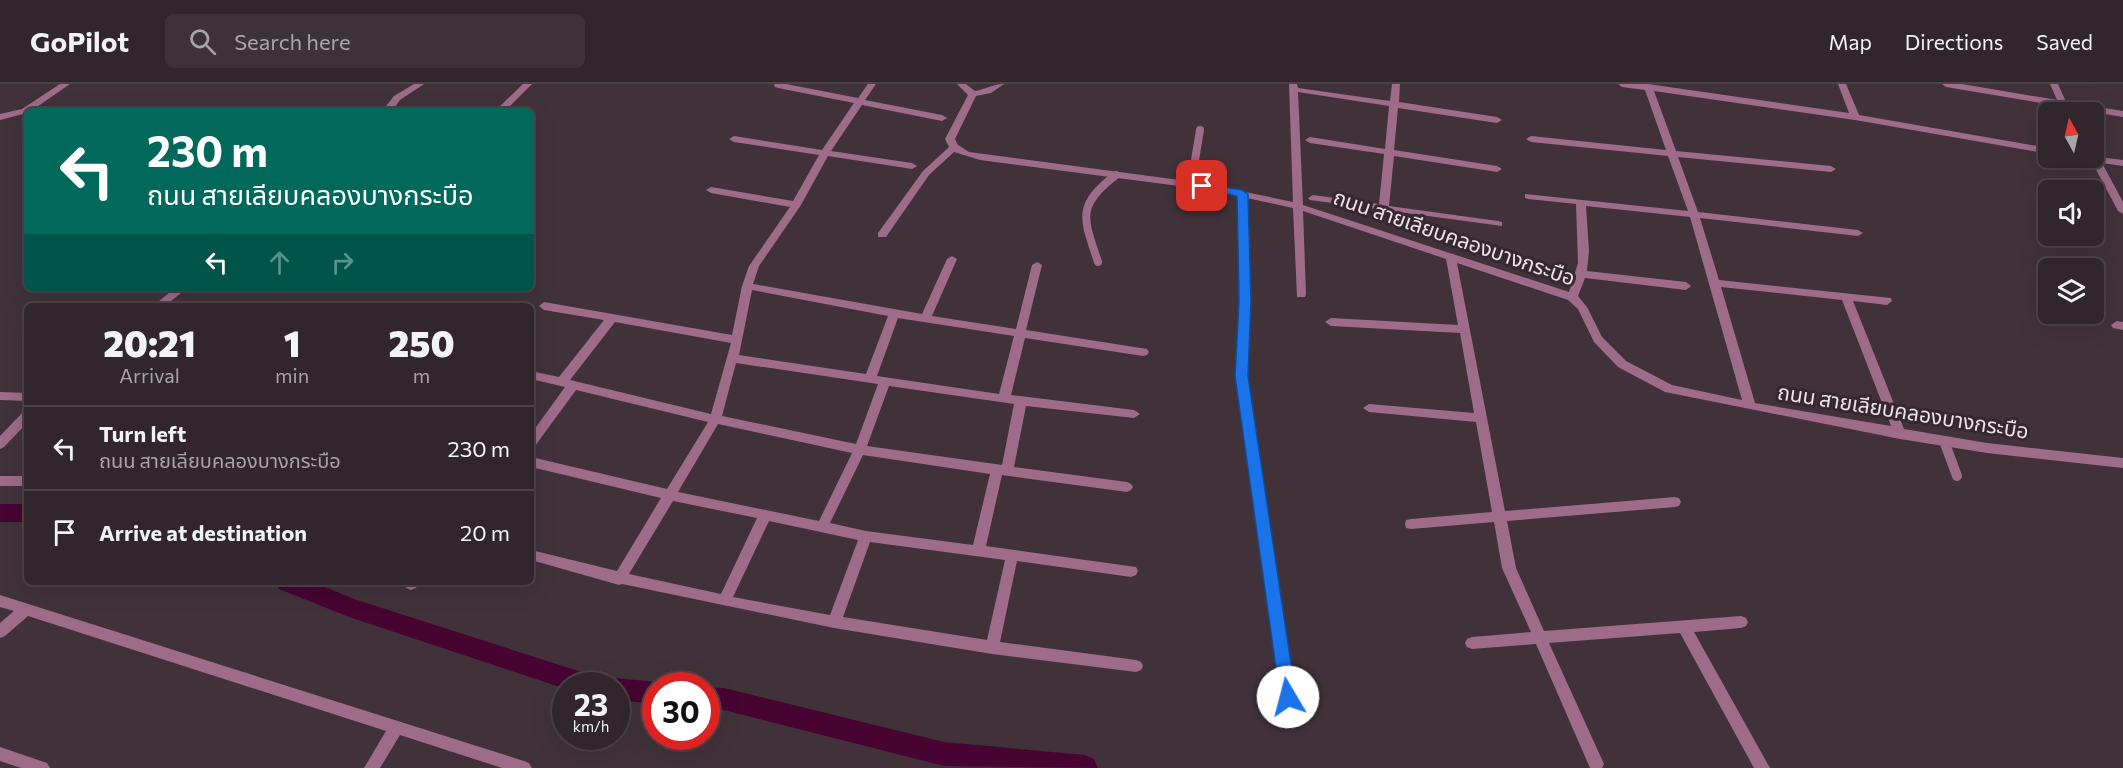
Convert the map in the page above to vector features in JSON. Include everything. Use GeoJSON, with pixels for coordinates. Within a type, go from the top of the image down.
{"type":"FeatureCollection","features":[{"type":"Feature","properties":{"kind":"street"},"geometry":{"type":"LineString","coordinates":[[30,108],[66,84]]}},
{"type":"Feature","properties":{"kind":"street"},"geometry":{"type":"LineString","coordinates":[[397,98],[401,84]]}},
{"type":"Feature","properties":{"kind":"street"},"geometry":{"type":"LineString","coordinates":[[389,108],[397,98],[420,84]]}},
{"type":"Feature","properties":{"kind":"street"},"geometry":{"type":"LineString","coordinates":[[503,108],[528,84]]}},
{"type":"Feature","properties":{"kind":"street"},"geometry":{"type":"LineString","coordinates":[[619,579],[715,420],[737,340],[747,286],[754,266],[796,204],[825,152],[872,84]]}},
{"type":"Feature","properties":{"kind":"street"},"geometry":{"type":"LineString","coordinates":[[961,84],[973,94]]}},
{"type":"Feature","properties":{"kind":"street"},"geometry":{"type":"LineString","coordinates":[[973,94],[988,91],[1000,84]]}},
{"type":"Feature","properties":{"kind":"street"},"geometry":{"type":"LineString","coordinates":[[1384,208],[1396,84]]}},
{"type":"Feature","properties":{"kind":"street"},"geometry":{"type":"LineString","coordinates":[[1622,84],[1697,88],[2038,149]]}},
{"type":"Feature","properties":{"kind":"street"},"geometry":{"type":"LineString","coordinates":[[1842,84],[1855,117]]}},
{"type":"Feature","properties":{"kind":"street"},"geometry":{"type":"LineString","coordinates":[[1946,84],[2038,103]]}},
{"type":"Feature","properties":{"kind":"street"},"geometry":{"type":"LineString","coordinates":[[2054,84],[2063,102]]}},
{"type":"Feature","properties":{"kind":"street"},"geometry":{"type":"LineString","coordinates":[[778,85],[942,118]]}},
{"type":"Feature","properties":{"kind":"street"},"geometry":{"type":"LineString","coordinates":[[1301,294],[1297,206],[1296,87],[1497,120]]}},
{"type":"Feature","properties":{"kind":"street"},"geometry":{"type":"LineString","coordinates":[[1648,87],[1694,214],[1750,406]]}},
{"type":"Feature","properties":{"kind":"street"},"geometry":{"type":"LineString","coordinates":[[882,236],[926,173],[943,154],[953,148],[950,140],[973,94]]}},
{"type":"Feature","properties":{"kind":"street"},"geometry":{"type":"LineString","coordinates":[[0,117],[24,111]]}},
{"type":"Feature","properties":{"kind":"street"},"geometry":{"type":"LineString","coordinates":[[2104,112],[2123,114]]}},
{"type":"Feature","properties":{"kind":"street"},"geometry":{"type":"LineString","coordinates":[[1531,138],[1831,169]]}},
{"type":"Feature","properties":{"kind":"street"},"geometry":{"type":"LineString","coordinates":[[734,139],[912,166]]}},
{"type":"Feature","properties":{"kind":"street"},"geometry":{"type":"LineString","coordinates":[[1310,140],[1497,169]]}},
{"type":"Feature","properties":{"kind":"street","name":"ถนน สายเลียบคลองบางกระบือ"},"geometry":{"type":"LineString","coordinates":[[953,148],[980,157],[1191,184],[1297,206],[1375,230],[1572,297],[1582,307],[1598,339],[1622,364],[1669,389],[1900,434],[2123,464]]}},
{"type":"Feature","properties":{"kind":"street"},"geometry":{"type":"LineString","coordinates":[[2104,160],[2123,164]]}},
{"type":"Feature","properties":{"kind":"street"},"geometry":{"type":"LineString","coordinates":[[2100,168],[2123,212]]}},
{"type":"Feature","properties":{"kind":"street"},"geometry":{"type":"LineString","coordinates":[[711,190],[796,204]]}},
{"type":"Feature","properties":{"kind":"street"},"geometry":{"type":"LineString","coordinates":[[1242,194],[1245,301],[1241,376],[1288,697]]}},
{"type":"Feature","properties":{"kind":"street"},"geometry":{"type":"LineString","coordinates":[[1528,196],[1858,233]]}},
{"type":"Feature","properties":{"kind":"street"},"geometry":{"type":"LineString","coordinates":[[1313,198],[1498,224]]}},
{"type":"Feature","properties":{"kind":"street"},"geometry":{"type":"LineString","coordinates":[[1572,297],[1578,288],[1584,249],[1581,203]]}},
{"type":"Feature","properties":{"kind":"street"},"geometry":{"type":"LineString","coordinates":[[1451,257],[1509,568],[1596,764]]}},
{"type":"Feature","properties":{"kind":"street"},"geometry":{"type":"LineString","coordinates":[[925,319],[952,260]]}},
{"type":"Feature","properties":{"kind":"street"},"geometry":{"type":"LineString","coordinates":[[1004,399],[1037,265]]}},
{"type":"Feature","properties":{"kind":"street"},"geometry":{"type":"LineString","coordinates":[[1580,274],[1686,286]]}},
{"type":"Feature","properties":{"kind":"street"},"geometry":{"type":"LineString","coordinates":[[1713,283],[1887,301]]}},
{"type":"Feature","properties":{"kind":"street"},"geometry":{"type":"LineString","coordinates":[[747,286],[894,314],[1143,352]]}},
{"type":"Feature","properties":{"kind":"street"},"geometry":{"type":"LineString","coordinates":[[162,303],[178,291]]}},
{"type":"Feature","properties":{"kind":"street"},"geometry":{"type":"LineString","coordinates":[[1846,297],[1900,434]]}},
{"type":"Feature","properties":{"kind":"street"},"geometry":{"type":"LineString","coordinates":[[544,306],[737,340]]}},
{"type":"Feature","properties":{"kind":"street"},"geometry":{"type":"LineString","coordinates":[[870,379],[894,314]]}},
{"type":"Feature","properties":{"kind":"street"},"geometry":{"type":"LineString","coordinates":[[534,438],[612,318]]}},
{"type":"Feature","properties":{"kind":"street"},"geometry":{"type":"LineString","coordinates":[[1331,322],[1465,328]]}},
{"type":"Feature","properties":{"kind":"street"},"geometry":{"type":"LineString","coordinates":[[732,358],[1004,399],[1134,414]]}},
{"type":"Feature","properties":{"kind":"street"},"geometry":{"type":"LineString","coordinates":[[534,376],[715,420],[860,449],[1127,487]]}},
{"type":"Feature","properties":{"kind":"street"},"geometry":{"type":"LineString","coordinates":[[822,527],[860,449],[885,382]]}},
{"type":"Feature","properties":{"kind":"street"},"geometry":{"type":"LineString","coordinates":[[0,396],[24,397]]}},
{"type":"Feature","properties":{"kind":"street"},"geometry":{"type":"LineString","coordinates":[[978,552],[1021,401]]}},
{"type":"Feature","properties":{"kind":"street"},"geometry":{"type":"LineString","coordinates":[[1369,408],[1481,418]]}},
{"type":"Feature","properties":{"kind":"street"},"geometry":{"type":"LineString","coordinates":[[0,444],[24,419]]}},
{"type":"Feature","properties":{"kind":"street"},"geometry":{"type":"LineString","coordinates":[[534,463],[670,495],[866,536],[1131,571]]}},
{"type":"Feature","properties":{"kind":"street"},"geometry":{"type":"LineString","coordinates":[[0,481],[24,481]]}},
{"type":"Feature","properties":{"kind":"street"},"geometry":{"type":"LineString","coordinates":[[1411,524],[1675,502]]}},
{"type":"Feature","properties":{"kind":"street"},"geometry":{"type":"LineString","coordinates":[[725,600],[765,515]]}},
{"type":"Feature","properties":{"kind":"street"},"geometry":{"type":"LineString","coordinates":[[834,622],[866,536]]}},
{"type":"Feature","properties":{"kind":"street"},"geometry":{"type":"LineString","coordinates":[[534,556],[619,579],[834,622],[992,648],[1136,666]]}},
{"type":"Feature","properties":{"kind":"street"},"geometry":{"type":"LineString","coordinates":[[992,648],[1012,556]]}},
{"type":"Feature","properties":{"kind":"street"},"geometry":{"type":"LineString","coordinates":[[0,601],[524,768]]}},
{"type":"Feature","properties":{"kind":"street"},"geometry":{"type":"LineString","coordinates":[[0,632],[26,609]]}},
{"type":"Feature","properties":{"kind":"street"},"geometry":{"type":"LineString","coordinates":[[1472,643],[1740,622]]}},
{"type":"Feature","properties":{"kind":"street"},"geometry":{"type":"LineString","coordinates":[[1684,626],[1762,768]]}},
{"type":"Feature","properties":{"kind":"street"},"geometry":{"type":"LineString","coordinates":[[372,768],[397,727]]}},
{"type":"Feature","properties":{"kind":"street"},"geometry":{"type":"LineString","coordinates":[[0,754],[42,768]]}},
{"type":"Feature","properties":{"kind":"lane"},"geometry":{"type":"LineString","coordinates":[[1191,184],[1200,130]]}},
{"type":"Feature","properties":{"kind":"lane"},"geometry":{"type":"LineString","coordinates":[[1098,262],[1085,229],[1088,209],[1094,193],[1116,175]]}},
{"type":"Feature","properties":{"kind":"lane"},"geometry":{"type":"LineString","coordinates":[[1944,441],[1957,476]]}},
{"type":"Feature","properties":{"kind":"waterway"},"geometry":{"type":"LineString","coordinates":[[0,513],[24,513]]}},
{"type":"Feature","properties":{"kind":"waterway"},"geometry":{"type":"LineString","coordinates":[[294,585],[349,607],[552,673]]}},
{"type":"Feature","properties":{"kind":"waterway"},"geometry":{"type":"LineString","coordinates":[[630,690],[642,692]]}},
{"type":"Feature","properties":{"kind":"waterway"},"geometry":{"type":"LineString","coordinates":[[720,699],[944,754],[1085,768]]}},
{"type":"Feature","properties":{"kind":"route"},"geometry":{"type":"LineString","coordinates":[[1202,186],[1242,194],[1245,301],[1241,376],[1288,697]]}}]}
